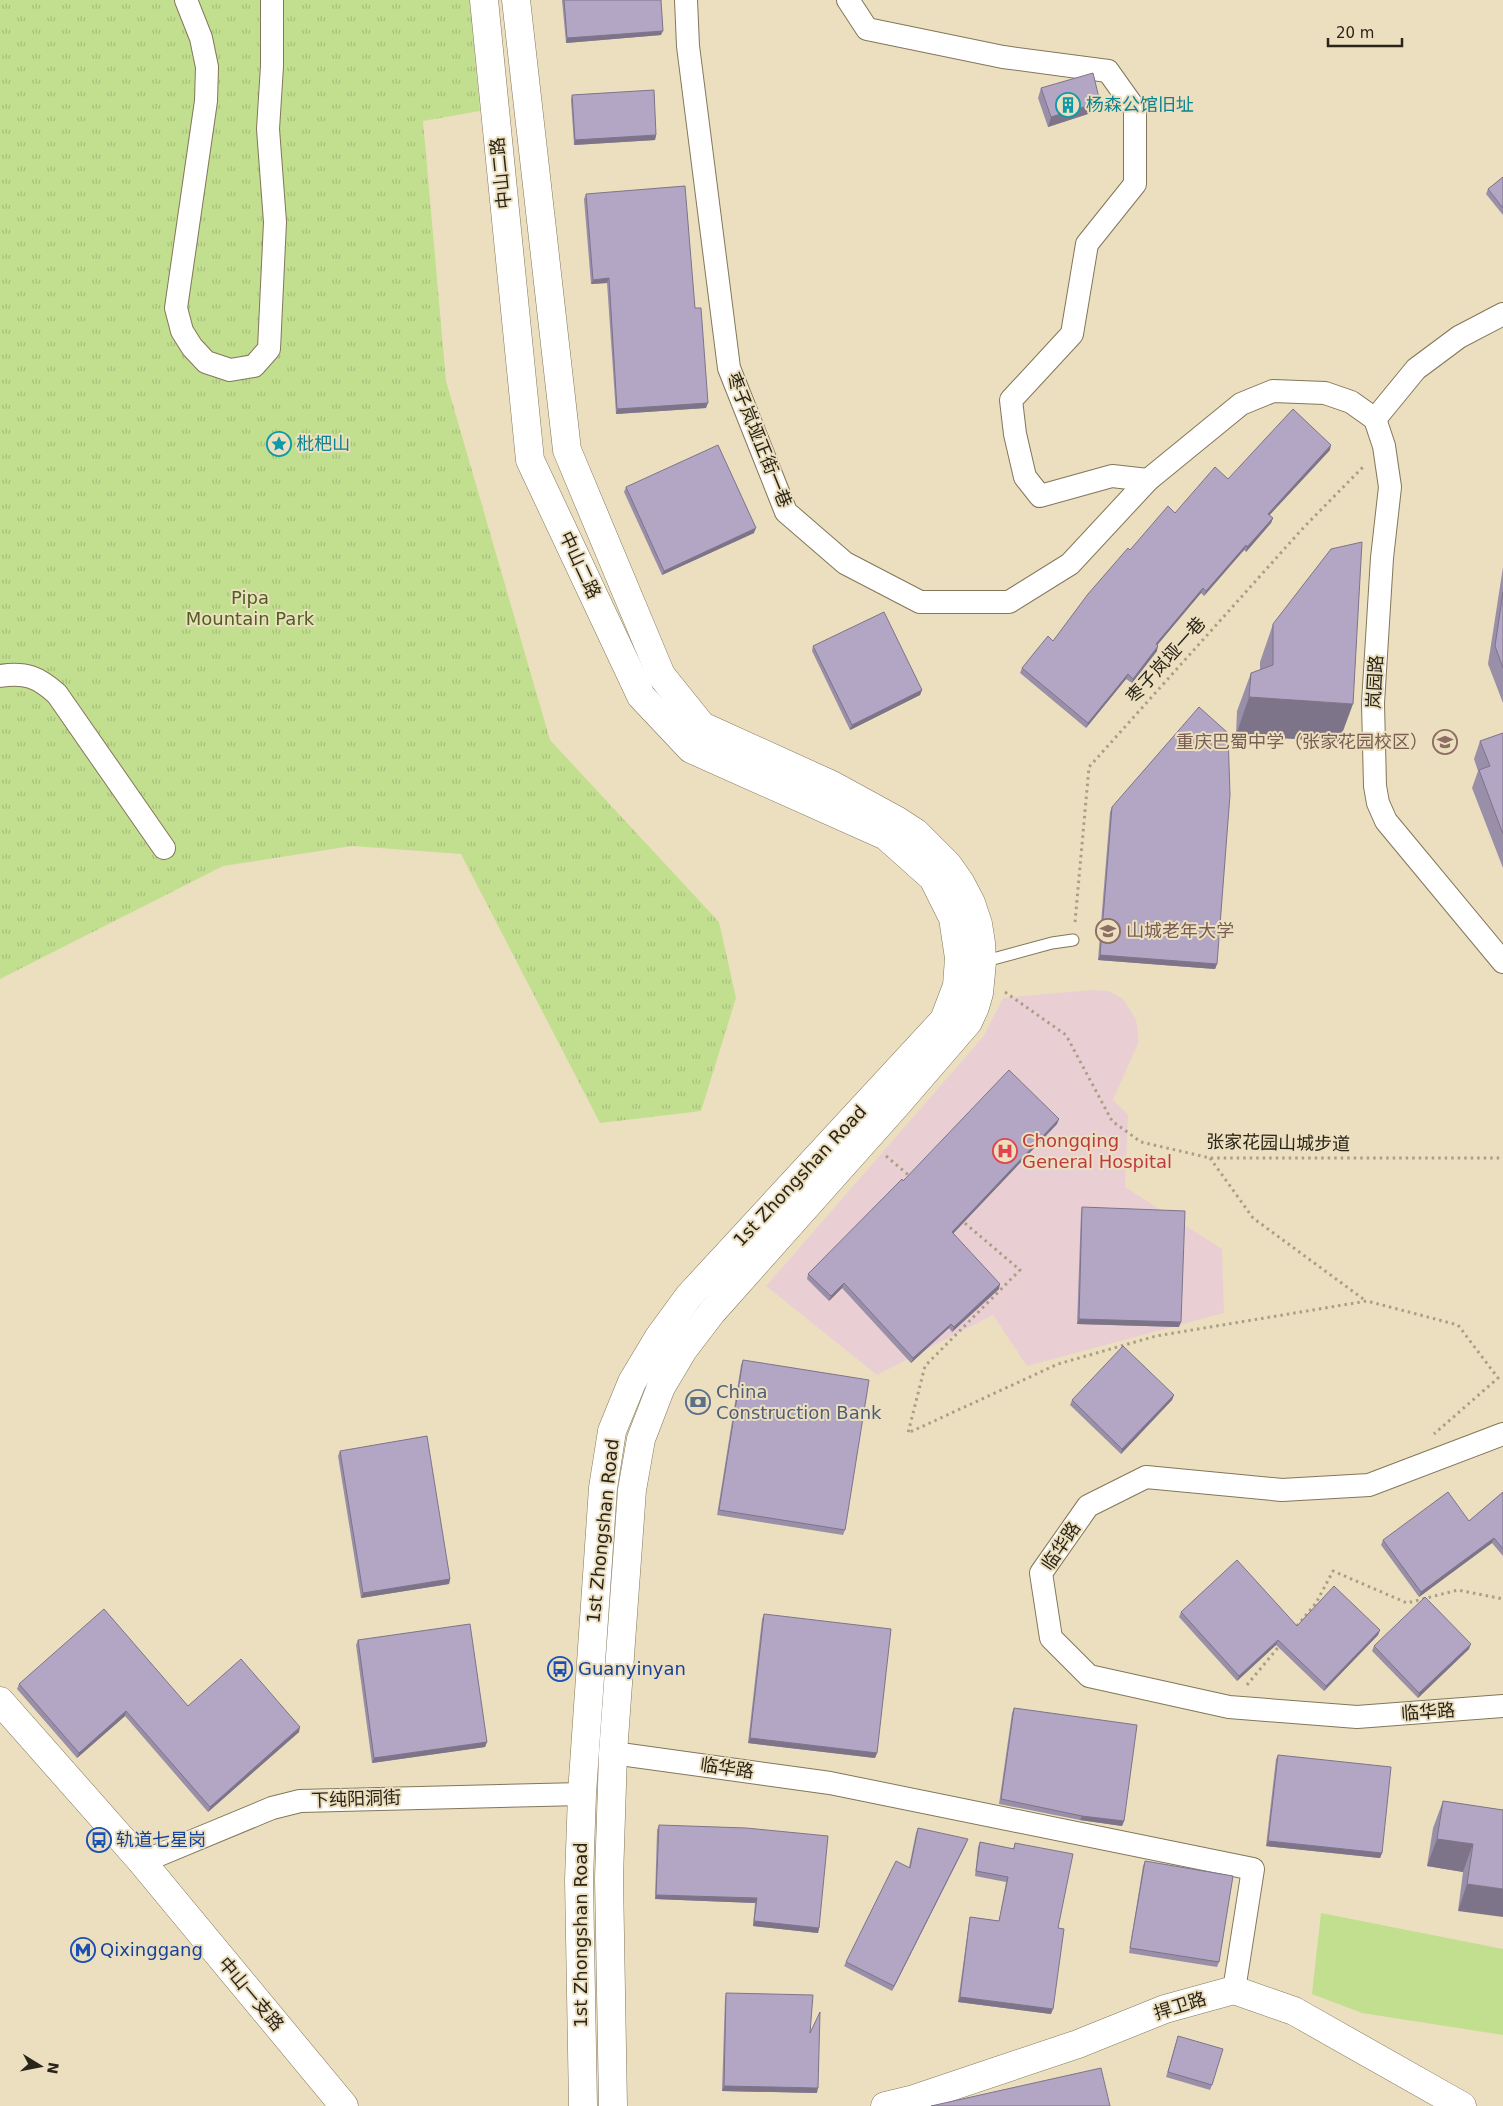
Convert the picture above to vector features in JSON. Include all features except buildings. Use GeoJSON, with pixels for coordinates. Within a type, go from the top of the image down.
{"type":"FeatureCollection","features":[{"type":"Feature","properties":{"kind":"main road","name":"中山二路"},"geometry":{"type":"LineString","coordinates":[[484,0],[530,460],[641,696],[691,749],[886,836],[932,878],[953,918],[974,965]]}},
{"type":"Feature","properties":{"kind":"main road","name":"中山二路"},"geometry":{"type":"LineString","coordinates":[[516,0],[567,450],[661,675],[702,726],[832,785],[916,833],[948,865],[971,903],[978,924],[974,965]]}},
{"type":"Feature","properties":{"kind":"main road","name":"1st Zhongshan Road"},"geometry":{"type":"LineString","coordinates":[[613,2106],[609,1878],[613,1753],[632,1490],[641,1439],[661,1387],[683,1350],[712,1312],[968,1022],[976,1007],[974,965]]}},
{"type":"Feature","properties":{"kind":"main road","name":"1st Zhongshan Road"},"geometry":{"type":"LineString","coordinates":[[583,2106],[579,1880],[582,1794],[603,1488],[612,1431],[632,1382],[659,1337],[689,1296],[944,1020],[957,986],[974,965]]}},
{"type":"Feature","properties":{"kind":"main road","name":"中山一支路"},"geometry":{"type":"LineString","coordinates":[[0,1700],[142,1862],[344,2106]]}},
{"type":"Feature","properties":{"kind":"main road","name":"捍卫路"},"geometry":{"type":"LineString","coordinates":[[885,2106],[914,2099],[1078,2044],[1164,2009],[1234,1990]]}},
{"type":"Feature","properties":{"kind":"main road"},"geometry":{"type":"LineString","coordinates":[[1234,1990],[1294,2012],[1462,2106]]}},
{"type":"Feature","properties":{"kind":"street"},"geometry":{"type":"LineString","coordinates":[[186,0],[201,38],[207,67],[206,101],[176,308],[182,331],[192,347],[206,362],[230,370],[254,366],[269,348],[275,222],[268,129],[272,66],[272,0]]}},
{"type":"Feature","properties":{"kind":"street","name":"枣子岚垭正街一巷"},"geometry":{"type":"LineString","coordinates":[[686,0],[688,46],[729,368],[786,512],[845,564],[920,602],[1009,602],[1070,564],[1148,480],[1241,404],[1273,391],[1325,393],[1351,402],[1375,420]]}},
{"type":"Feature","properties":{"kind":"street"},"geometry":{"type":"LineString","coordinates":[[848,0],[867,29],[1003,57],[1108,71],[1135,109],[1135,184],[1087,244],[1072,334],[1011,400],[1015,434],[1025,478],[1040,496],[1112,476],[1148,480]]}},
{"type":"Feature","properties":{"kind":"street"},"geometry":{"type":"LineString","coordinates":[[1375,420],[1416,368],[1459,337],[1503,314]]}},
{"type":"Feature","properties":{"kind":"street","name":"岚园路"},"geometry":{"type":"LineString","coordinates":[[1375,420],[1384,446],[1390,486],[1382,558],[1373,702],[1375,786],[1378,803],[1386,821],[1503,962]]}},
{"type":"Feature","properties":{"kind":"street"},"geometry":{"type":"LineString","coordinates":[[0,676],[22,674],[42,681],[57,694],[164,848]]}},
{"type":"Feature","properties":{"kind":"street","name":"临华路"},"geometry":{"type":"LineString","coordinates":[[1503,1434],[1369,1485],[1282,1490],[1146,1477],[1088,1506],[1041,1573],[1051,1638],[1089,1676],[1229,1707],[1357,1717],[1503,1706]]}},
{"type":"Feature","properties":{"kind":"street","name":"临华路"},"geometry":{"type":"LineString","coordinates":[[613,1753],[830,1783],[1253,1869],[1234,1990]]}},
{"type":"Feature","properties":{"kind":"street","name":"下纯阳洞街"},"geometry":{"type":"LineString","coordinates":[[142,1862],[272,1808],[300,1801],[582,1794]]}},
{"type":"Feature","properties":{"kind":"lane"},"geometry":{"type":"LineString","coordinates":[[974,965],[1052,943],[1073,940]]}},
{"type":"Feature","properties":{"kind":"path","name":"枣子岚垭一巷"},"geometry":{"type":"LineString","coordinates":[[1073,940],[1089,767],[1304,527],[1384,446]]}},
{"type":"Feature","properties":{"kind":"path","name":"张家花园山城步道"},"geometry":{"type":"LineString","coordinates":[[974,965],[1066,1035],[1112,1121],[1141,1142],[1210,1158],[1503,1158]]}},
{"type":"Feature","properties":{"kind":"path"},"geometry":{"type":"LineString","coordinates":[[866,1139],[918,1183]]}},
{"type":"Feature","properties":{"kind":"path"},"geometry":{"type":"LineString","coordinates":[[1210,1158],[1253,1218],[1367,1301],[1458,1324],[1498,1378],[1433,1435],[1432,1461]]}},
{"type":"Feature","properties":{"kind":"path"},"geometry":{"type":"LineString","coordinates":[[954,1214],[1020,1270],[925,1366],[908,1433],[1058,1364],[1156,1336],[1367,1301]]}},
{"type":"Feature","properties":{"kind":"path"},"geometry":{"type":"LineString","coordinates":[[1295,1628],[1316,1603],[1333,1571],[1407,1603],[1458,1590],[1503,1598]]}},
{"type":"Feature","properties":{"kind":"path"},"geometry":{"type":"LineString","coordinates":[[1229,1707],[1284,1640]]}},
{"type":"Feature","properties":{"kind":"shaded area","name":"Chongqing General Hospital"},"geometry":{"type":"Polygon","coordinates":[[[1092,990],[1109,991],[1123,999],[1136,1019],[1139,1041],[1113,1100],[1128,1115],[1125,1187],[1222,1249],[1224,1313],[1027,1366],[993,1315],[877,1375],[766,1286],[983,1037],[1003,998],[1092,990]]]}},
{"type":"Feature","properties":{"kind":"green space","name":"Pipa Mountain Park"},"geometry":{"type":"Polygon","coordinates":[[[0,0],[470,0],[480,111],[423,121],[446,381],[550,740],[719,922],[736,998],[701,1111],[600,1123],[461,854],[352,846],[223,866],[0,979],[0,0]]]}},
{"type":"Feature","properties":{"kind":"green space"},"geometry":{"type":"Polygon","coordinates":[[[1321,1913],[1503,1949],[1503,2035],[1362,2013],[1312,1994],[1321,1913]]]}},
{"type":"Feature","properties":{"kind":"place","name":"杨森公馆旧址"},"geometry":{"type":"Point","coordinates":[1068,105]}},
{"type":"Feature","properties":{"kind":"place","name":"枇杷山"},"geometry":{"type":"Point","coordinates":[279,444]}},
{"type":"Feature","properties":{"kind":"place","name":"重庆巴蜀中学（张家花园校区）"},"geometry":{"type":"Point","coordinates":[1445,742]}},
{"type":"Feature","properties":{"kind":"place","name":"山城老年大学"},"geometry":{"type":"Point","coordinates":[1108,931]}},
{"type":"Feature","properties":{"kind":"place","name":"Chongqing General Hospital"},"geometry":{"type":"Point","coordinates":[1005,1151]}},
{"type":"Feature","properties":{"kind":"place","name":"China Construction Bank"},"geometry":{"type":"Point","coordinates":[698,1402]}},
{"type":"Feature","properties":{"kind":"place","name":"Guanyinyan"},"geometry":{"type":"Point","coordinates":[560,1669]}},
{"type":"Feature","properties":{"kind":"place","name":"轨道七星岗"},"geometry":{"type":"Point","coordinates":[99,1840]}},
{"type":"Feature","properties":{"kind":"place","name":"Qixinggang"},"geometry":{"type":"Point","coordinates":[83,1950]}}]}
